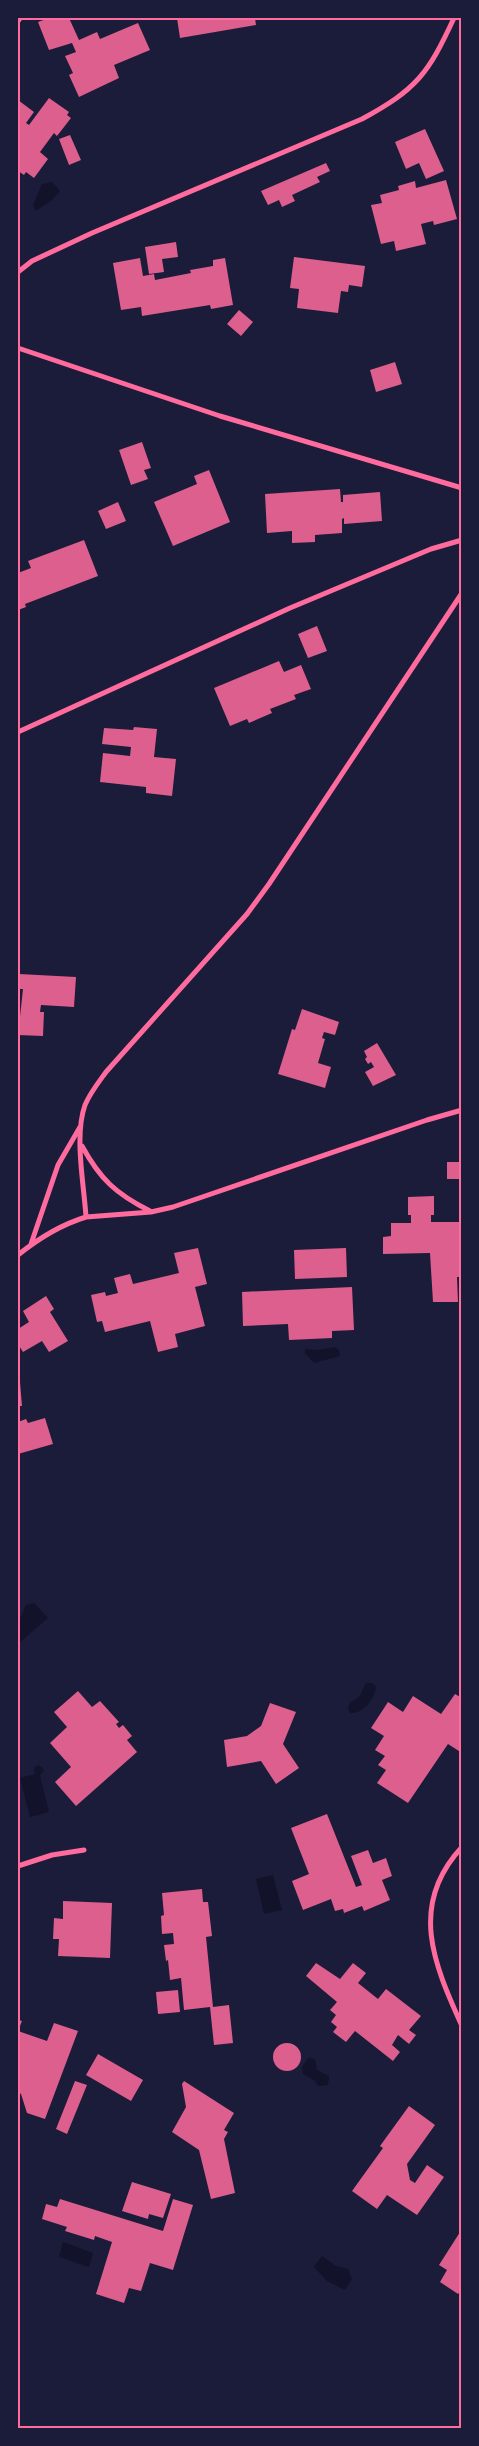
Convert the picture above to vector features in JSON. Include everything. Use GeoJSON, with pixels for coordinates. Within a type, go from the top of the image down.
{"type":"FeatureCollection","features":[{"type":"Feature","properties":{"kind":"street"},"geometry":{"type":"LineString","coordinates":[[18,272],[32,261],[362,119],[386,106],[422,77],[437,54],[454,18]]}},
{"type":"Feature","properties":{"kind":"street"},"geometry":{"type":"LineString","coordinates":[[18,348],[220,416],[462,488]]}},
{"type":"Feature","properties":{"kind":"street"},"geometry":{"type":"LineString","coordinates":[[18,732],[298,604],[431,549],[462,540]]}},
{"type":"Feature","properties":{"kind":"street"},"geometry":{"type":"LineString","coordinates":[[86,1217],[80,1127],[85,1105],[106,1072],[247,914],[269,884],[462,593]]}},
{"type":"Feature","properties":{"kind":"street"},"geometry":{"type":"LineString","coordinates":[[18,1255],[31,1244],[68,1222],[86,1217],[151,1212],[173,1207],[426,1120],[462,1110]]}},
{"type":"Feature","properties":{"kind":"street"},"geometry":{"type":"LineString","coordinates":[[31,1244],[58,1166],[80,1127]]}},
{"type":"Feature","properties":{"kind":"street"},"geometry":{"type":"LineString","coordinates":[[81,1143],[102,1179],[122,1197],[151,1212]]}},
{"type":"Feature","properties":{"kind":"street"},"geometry":{"type":"LineString","coordinates":[[462,1848],[443,1872],[435,1890],[430,1924],[431,1942],[438,1969],[462,2026]]}},
{"type":"Feature","properties":{"kind":"street"},"geometry":{"type":"LineString","coordinates":[[18,1866],[52,1856],[84,1850]]}},
{"type":"Feature","properties":{"kind":"shaded area"},"geometry":{"type":"Polygon","coordinates":[[[52,182],[60,191],[51,201],[36,211],[33,205],[42,184],[52,182]]]}},
{"type":"Feature","properties":{"kind":"shaded area"},"geometry":{"type":"Polygon","coordinates":[[[335,1347],[339,1350],[340,1356],[314,1363],[305,1353],[305,1349],[318,1350],[335,1347]]]}},
{"type":"Feature","properties":{"kind":"shaded area"},"geometry":{"type":"Polygon","coordinates":[[[34,1603],[48,1618],[19,1643],[18,1623],[26,1605],[34,1603]]]}},
{"type":"Feature","properties":{"kind":"shaded area"},"geometry":{"type":"Polygon","coordinates":[[[366,1683],[372,1683],[376,1687],[373,1697],[363,1709],[350,1713],[348,1709],[350,1703],[360,1696],[366,1683]]]}},
{"type":"Feature","properties":{"kind":"shaded area"},"geometry":{"type":"Polygon","coordinates":[[[38,1765],[44,1771],[40,1775],[49,1812],[30,1817],[20,1778],[35,1774],[34,1768],[38,1765]]]}},
{"type":"Feature","properties":{"kind":"shaded area"},"geometry":{"type":"Polygon","coordinates":[[[273,1875],[282,1910],[264,1914],[256,1879],[273,1875]]]}},
{"type":"Feature","properties":{"kind":"shaded area"},"geometry":{"type":"Polygon","coordinates":[[[308,2058],[315,2059],[317,2070],[329,2076],[328,2085],[318,2086],[314,2080],[303,2074],[302,2067],[308,2058]]]}},
{"type":"Feature","properties":{"kind":"shaded area"},"geometry":{"type":"Polygon","coordinates":[[[63,2242],[93,2253],[89,2267],[59,2257],[63,2242]]]}},
{"type":"Feature","properties":{"kind":"shaded area"},"geometry":{"type":"Polygon","coordinates":[[[322,2256],[336,2266],[348,2269],[352,2279],[345,2290],[327,2281],[314,2267],[322,2256]]]}},
{"type":"Feature","properties":{"kind":"building"},"geometry":{"type":"Polygon","coordinates":[[[49,18],[69,18],[79,40],[97,32],[100,39],[138,23],[150,50],[114,65],[119,78],[79,97],[69,75],[73,73],[65,56],[76,52],[72,43],[49,50],[38,22],[49,18]]]}},
{"type":"Feature","properties":{"kind":"building"},"geometry":{"type":"Polygon","coordinates":[[[177,18],[255,18],[256,25],[180,38],[177,18]]]}},
{"type":"Feature","properties":{"kind":"building"},"geometry":{"type":"Polygon","coordinates":[[[49,98],[69,112],[67,115],[71,118],[57,136],[54,133],[40,152],[48,159],[34,178],[26,172],[24,175],[18,171],[18,100],[34,112],[26,123],[29,125],[49,98]]]}},
{"type":"Feature","properties":{"kind":"building"},"geometry":{"type":"Polygon","coordinates":[[[425,129],[444,171],[426,179],[419,163],[406,169],[395,142],[425,129]]]}},
{"type":"Feature","properties":{"kind":"building"},"geometry":{"type":"Polygon","coordinates":[[[70,135],[81,160],[69,165],[59,139],[70,135]]]}},
{"type":"Feature","properties":{"kind":"building"},"geometry":{"type":"Polygon","coordinates":[[[326,163],[330,171],[317,177],[320,182],[292,195],[295,201],[282,207],[279,200],[268,205],[261,191],[326,163]]]}},
{"type":"Feature","properties":{"kind":"building"},"geometry":{"type":"Polygon","coordinates":[[[446,180],[457,219],[434,225],[433,221],[421,224],[426,244],[396,251],[394,241],[381,244],[371,205],[382,203],[380,195],[399,190],[398,186],[415,181],[416,188],[446,180]]]}},
{"type":"Feature","properties":{"kind":"building"},"geometry":{"type":"Polygon","coordinates":[[[176,242],[178,257],[162,259],[164,272],[149,274],[145,247],[176,242]]]}},
{"type":"Feature","properties":{"kind":"building"},"geometry":{"type":"Polygon","coordinates":[[[294,257],[365,266],[362,287],[349,285],[348,292],[341,291],[338,313],[297,308],[299,289],[290,288],[294,257]]]}},
{"type":"Feature","properties":{"kind":"building"},"geometry":{"type":"Polygon","coordinates":[[[140,258],[143,276],[154,274],[155,280],[191,273],[190,270],[213,266],[213,260],[225,258],[233,305],[211,309],[210,305],[142,316],[141,307],[121,310],[113,263],[140,258]]]}},
{"type":"Feature","properties":{"kind":"building"},"geometry":{"type":"Polygon","coordinates":[[[239,310],[253,322],[241,336],[227,324],[239,310]]]}},
{"type":"Feature","properties":{"kind":"building"},"geometry":{"type":"Polygon","coordinates":[[[395,362],[402,384],[376,392],[370,370],[395,362]]]}},
{"type":"Feature","properties":{"kind":"building"},"geometry":{"type":"Polygon","coordinates":[[[142,442],[151,468],[144,470],[148,479],[131,485],[119,450],[142,442]]]}},
{"type":"Feature","properties":{"kind":"building"},"geometry":{"type":"Polygon","coordinates":[[[209,470],[230,522],[173,546],[154,502],[197,484],[194,476],[209,470]]]}},
{"type":"Feature","properties":{"kind":"building"},"geometry":{"type":"Polygon","coordinates":[[[340,489],[341,502],[343,502],[343,495],[380,492],[382,521],[344,524],[344,518],[342,519],[342,533],[315,535],[315,542],[292,543],[292,531],[267,533],[265,494],[340,489]]]}},
{"type":"Feature","properties":{"kind":"building"},"geometry":{"type":"Polygon","coordinates":[[[118,502],[126,521],[106,529],[98,511],[118,502]]]}},
{"type":"Feature","properties":{"kind":"building"},"geometry":{"type":"Polygon","coordinates":[[[84,540],[98,576],[25,604],[26,607],[18,610],[18,573],[31,568],[28,561],[84,540]]]}},
{"type":"Feature","properties":{"kind":"building"},"geometry":{"type":"Polygon","coordinates":[[[317,626],[327,651],[308,658],[298,634],[317,626]]]}},
{"type":"Feature","properties":{"kind":"building"},"geometry":{"type":"Polygon","coordinates":[[[279,661],[284,672],[301,665],[311,689],[294,695],[296,699],[270,709],[272,713],[249,723],[247,719],[230,726],[214,688],[279,661]]]}},
{"type":"Feature","properties":{"kind":"building"},"geometry":{"type":"Polygon","coordinates":[[[134,727],[157,729],[154,757],[176,759],[172,796],[146,793],[146,787],[100,782],[103,753],[130,756],[131,747],[102,744],[104,728],[133,730],[134,727]]]}},
{"type":"Feature","properties":{"kind":"building"},"geometry":{"type":"Polygon","coordinates":[[[19,974],[76,977],[74,1007],[41,1005],[40,1012],[44,1012],[43,1036],[18,1035],[23,989],[18,989],[19,974]]]}},
{"type":"Feature","properties":{"kind":"building"},"geometry":{"type":"Polygon","coordinates":[[[302,1009],[339,1022],[335,1035],[324,1032],[322,1038],[325,1039],[318,1063],[331,1067],[325,1088],[278,1074],[292,1029],[295,1030],[302,1009]]]}},
{"type":"Feature","properties":{"kind":"building"},"geometry":{"type":"Polygon","coordinates":[[[377,1043],[396,1075],[373,1086],[365,1072],[374,1067],[371,1062],[368,1064],[364,1051],[377,1043]]]}},
{"type":"Feature","properties":{"kind":"building"},"geometry":{"type":"Polygon","coordinates":[[[447,1162],[462,1162],[462,1179],[447,1179],[447,1162]]]}},
{"type":"Feature","properties":{"kind":"building"},"geometry":{"type":"Polygon","coordinates":[[[434,1196],[434,1215],[431,1215],[431,1222],[462,1222],[462,1277],[457,1277],[458,1302],[433,1302],[430,1253],[383,1254],[383,1237],[391,1236],[391,1223],[411,1223],[411,1215],[408,1215],[408,1197],[434,1196]]]}},
{"type":"Feature","properties":{"kind":"building"},"geometry":{"type":"Polygon","coordinates":[[[198,1248],[207,1284],[195,1287],[205,1326],[175,1334],[178,1347],[158,1352],[150,1321],[105,1332],[102,1321],[97,1322],[91,1295],[105,1292],[106,1296],[118,1293],[114,1278],[130,1274],[133,1284],[179,1273],[174,1253],[198,1248]]]}},
{"type":"Feature","properties":{"kind":"building"},"geometry":{"type":"Polygon","coordinates":[[[346,1248],[347,1277],[295,1279],[294,1250],[346,1248]]]}},
{"type":"Feature","properties":{"kind":"building"},"geometry":{"type":"Polygon","coordinates":[[[352,1287],[354,1330],[332,1331],[332,1338],[289,1340],[288,1324],[243,1326],[242,1292],[352,1287]]]}},
{"type":"Feature","properties":{"kind":"building"},"geometry":{"type":"Polygon","coordinates":[[[46,1296],[54,1309],[50,1312],[68,1341],[49,1352],[42,1341],[23,1352],[18,1344],[18,1329],[29,1322],[23,1311],[46,1296]]]}},
{"type":"Feature","properties":{"kind":"building"},"geometry":{"type":"Polygon","coordinates":[[[18,1382],[20,1382],[22,1406],[18,1406],[18,1382]]]}},
{"type":"Feature","properties":{"kind":"building"},"geometry":{"type":"Polygon","coordinates":[[[45,1418],[53,1444],[18,1454],[18,1422],[26,1419],[28,1423],[45,1418]]]}},
{"type":"Feature","properties":{"kind":"building"},"geometry":{"type":"Polygon","coordinates":[[[78,1691],[92,1707],[100,1701],[119,1722],[116,1724],[119,1728],[123,1725],[132,1736],[127,1740],[137,1752],[76,1806],[55,1782],[71,1767],[50,1743],[67,1727],[54,1712],[78,1691]]]}},
{"type":"Feature","properties":{"kind":"building"},"geometry":{"type":"Polygon","coordinates":[[[455,1694],[462,1698],[462,1753],[448,1744],[408,1803],[377,1783],[386,1770],[378,1765],[385,1756],[375,1750],[384,1736],[371,1728],[388,1702],[403,1712],[413,1696],[441,1714],[455,1694]]]}},
{"type":"Feature","properties":{"kind":"building"},"geometry":{"type":"Polygon","coordinates":[[[270,1703],[296,1712],[283,1744],[299,1768],[276,1784],[261,1761],[227,1767],[224,1740],[247,1736],[261,1726],[270,1703]]]}},
{"type":"Feature","properties":{"kind":"building"},"geometry":{"type":"Polygon","coordinates":[[[327,1814],[356,1887],[362,1885],[351,1856],[368,1850],[373,1863],[386,1858],[392,1876],[382,1880],[390,1900],[364,1911],[362,1906],[344,1913],[343,1909],[335,1911],[331,1899],[303,1910],[292,1881],[309,1874],[291,1828],[327,1814]]]}},
{"type":"Feature","properties":{"kind":"building"},"geometry":{"type":"Polygon","coordinates":[[[202,1889],[203,1902],[208,1902],[212,1936],[206,1937],[213,2007],[229,2005],[233,2043],[214,2045],[210,2007],[184,2010],[181,1978],[170,1980],[168,1960],[166,1961],[164,1945],[174,1944],[173,1933],[162,1934],[161,1916],[164,1915],[162,1893],[202,1889]]]}},
{"type":"Feature","properties":{"kind":"building"},"geometry":{"type":"Polygon","coordinates":[[[63,1901],[112,1903],[110,1958],[58,1956],[59,1939],[53,1939],[54,1918],[63,1919],[63,1901]]]}},
{"type":"Feature","properties":{"kind":"building"},"geometry":{"type":"Polygon","coordinates":[[[316,1963],[340,1979],[353,1963],[366,1973],[358,1983],[378,1999],[386,1989],[421,2016],[409,2030],[416,2035],[409,2044],[398,2035],[392,2045],[400,2052],[393,2061],[355,2031],[346,2042],[333,2032],[337,2027],[331,2022],[336,2015],[330,2010],[337,2002],[306,1976],[316,1963]]]}},
{"type":"Feature","properties":{"kind":"building"},"geometry":{"type":"Polygon","coordinates":[[[178,1990],[180,2012],[158,2014],[156,1992],[178,1990]]]}},
{"type":"Feature","properties":{"kind":"building"},"geometry":{"type":"Polygon","coordinates":[[[18,2020],[22,2021],[18,2031],[18,2020]]]}},
{"type":"Feature","properties":{"kind":"building"},"geometry":{"type":"Polygon","coordinates":[[[54,2023],[78,2031],[45,2119],[27,2113],[21,2094],[18,2092],[18,2031],[47,2041],[54,2023]]]}},
{"type":"Feature","properties":{"kind":"building"},"geometry":{"type":"Polygon","coordinates":[[[287,2043],[297,2047],[301,2057],[297,2067],[287,2071],[277,2067],[273,2057],[277,2047],[287,2043]]]}},
{"type":"Feature","properties":{"kind":"building"},"geometry":{"type":"Polygon","coordinates":[[[98,2054],[143,2080],[131,2101],[86,2075],[98,2054]]]}},
{"type":"Feature","properties":{"kind":"building"},"geometry":{"type":"Polygon","coordinates":[[[75,2081],[87,2085],[67,2134],[56,2129],[75,2081]]]}},
{"type":"Feature","properties":{"kind":"building"},"geometry":{"type":"Polygon","coordinates":[[[184,2081],[234,2113],[224,2130],[228,2132],[224,2139],[235,2193],[211,2199],[199,2150],[172,2132],[186,2107],[182,2084],[184,2081]]]}},
{"type":"Feature","properties":{"kind":"building"},"geometry":{"type":"Polygon","coordinates":[[[409,2106],[435,2125],[407,2164],[410,2180],[415,2183],[427,2165],[444,2177],[417,2215],[387,2195],[377,2209],[352,2191],[383,2148],[380,2146],[409,2106]]]}},
{"type":"Feature","properties":{"kind":"building"},"geometry":{"type":"Polygon","coordinates":[[[132,2182],[171,2194],[163,2218],[149,2214],[148,2219],[122,2211],[132,2182]]]}},
{"type":"Feature","properties":{"kind":"building"},"geometry":{"type":"Polygon","coordinates":[[[60,2199],[163,2231],[173,2199],[193,2205],[173,2270],[150,2263],[141,2291],[129,2288],[124,2303],[96,2294],[112,2242],[95,2236],[94,2240],[65,2231],[67,2227],[42,2219],[46,2204],[57,2207],[60,2199]]]}},
{"type":"Feature","properties":{"kind":"building"},"geometry":{"type":"Polygon","coordinates":[[[462,2229],[462,2289],[458,2294],[440,2282],[447,2270],[439,2265],[462,2229]]]}}]}
